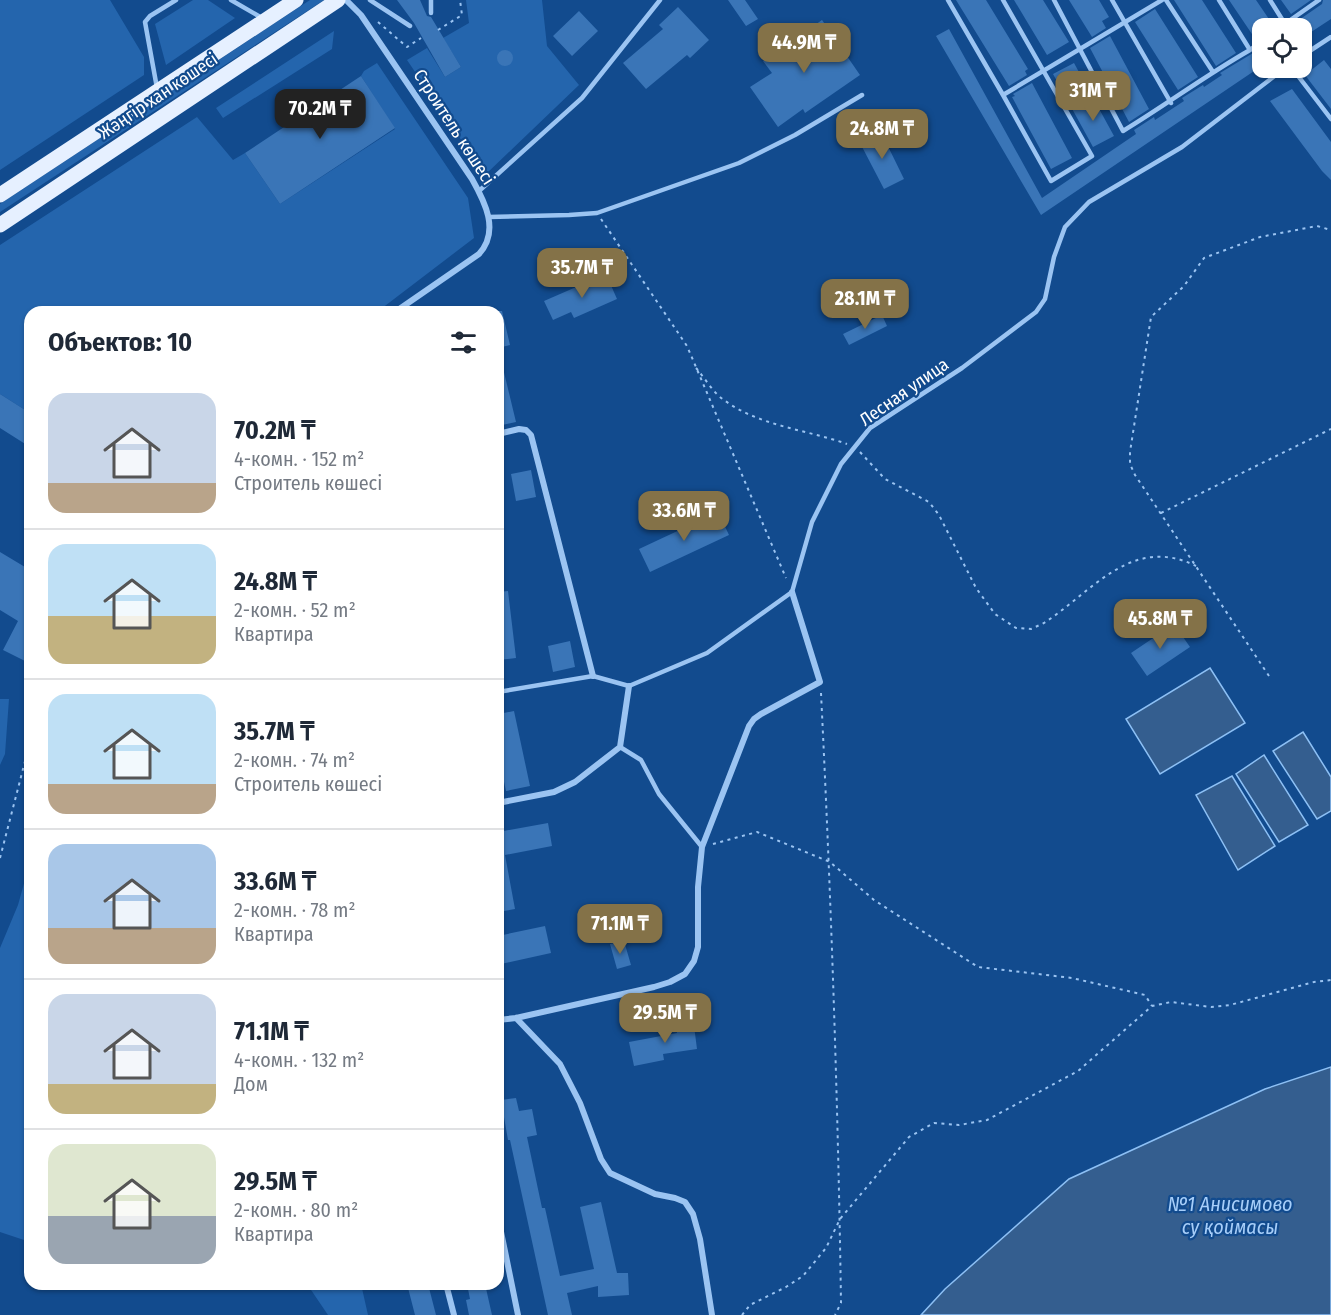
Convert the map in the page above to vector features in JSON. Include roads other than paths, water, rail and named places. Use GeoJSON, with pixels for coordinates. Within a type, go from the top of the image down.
{"type":"FeatureCollection","features":[{"type":"Feature","properties":{"kind":"main road","name":"Жәңгір хан көшесі"},"geometry":{"type":"LineString","coordinates":[[0,195],[296,0]]}},
{"type":"Feature","properties":{"kind":"main road","name":"Жәңгір хан көшесі"},"geometry":{"type":"LineString","coordinates":[[0,225],[338,0]]}},
{"type":"Feature","properties":{"kind":"street","name":"Строитель көшесі"},"geometry":{"type":"LineString","coordinates":[[346,0],[368,25],[479,191],[486,203],[489,217],[487,246],[479,254],[404,306]]}},
{"type":"Feature","properties":{"kind":"street"},"geometry":{"type":"LineString","coordinates":[[504,433],[519,429],[526,430],[531,435],[593,676]]}},
{"type":"Feature","properties":{"kind":"street"},"geometry":{"type":"LineString","coordinates":[[504,1019],[654,987],[685,974],[694,962],[698,947],[698,887],[702,848],[748,726],[761,714],[820,682],[792,592]]}},
{"type":"Feature","properties":{"kind":"street"},"geometry":{"type":"LineString","coordinates":[[504,802],[554,792],[575,782],[620,747],[629,686]]}},
{"type":"Feature","properties":{"kind":"street"},"geometry":{"type":"LineString","coordinates":[[516,1018],[560,1064],[580,1103],[601,1159],[610,1173],[655,1194],[685,1202],[693,1214],[700,1239],[712,1315]]}},
{"type":"Feature","properties":{"kind":"street"},"geometry":{"type":"LineString","coordinates":[[504,1246],[518,1315]]}},
{"type":"Feature","properties":{"kind":"street"},"geometry":{"type":"LineString","coordinates":[[447,1290],[453,1315]]}},
{"type":"Feature","properties":{"kind":"lane"},"geometry":{"type":"LineString","coordinates":[[154,94],[158,87],[145,22],[150,16],[176,0]]}},
{"type":"Feature","properties":{"kind":"lane"},"geometry":{"type":"LineString","coordinates":[[231,0],[260,18],[270,17]]}},
{"type":"Feature","properties":{"kind":"lane"},"geometry":{"type":"LineString","coordinates":[[370,0],[410,26]]}},
{"type":"Feature","properties":{"kind":"lane"},"geometry":{"type":"LineString","coordinates":[[431,0],[431,13]]}},
{"type":"Feature","properties":{"kind":"lane"},"geometry":{"type":"LineString","coordinates":[[479,191],[582,98],[660,0]]}},
{"type":"Feature","properties":{"kind":"lane"},"geometry":{"type":"LineString","coordinates":[[948,0],[1050,181],[1092,156],[1003,0]]}},
{"type":"Feature","properties":{"kind":"lane"},"geometry":{"type":"LineString","coordinates":[[1054,0],[1123,131],[1171,103],[1213,72],[1250,50],[1219,0]]}},
{"type":"Feature","properties":{"kind":"lane"},"geometry":{"type":"LineString","coordinates":[[1112,0],[1171,103]]}},
{"type":"Feature","properties":{"kind":"lane"},"geometry":{"type":"LineString","coordinates":[[1003,95],[1079,48],[1164,0],[1213,72]]}},
{"type":"Feature","properties":{"kind":"lane"},"geometry":{"type":"LineString","coordinates":[[1270,0],[1281,18]]}},
{"type":"Feature","properties":{"kind":"lane"},"geometry":{"type":"LineString","coordinates":[[1293,18],[1318,0]]}},
{"type":"Feature","properties":{"kind":"lane"},"geometry":{"type":"LineString","coordinates":[[1312,50],[1330,40]]}},
{"type":"Feature","properties":{"kind":"lane","name":"Лесная улица"},"geometry":{"type":"LineString","coordinates":[[792,592],[812,522],[841,464],[870,428],[962,368],[1036,312],[1045,299],[1054,257],[1065,227],[1089,202],[1182,147],[1273,78]]}},
{"type":"Feature","properties":{"kind":"lane"},"geometry":{"type":"LineString","coordinates":[[1300,78],[1331,119]]}},
{"type":"Feature","properties":{"kind":"lane"},"geometry":{"type":"LineString","coordinates":[[489,217],[597,213],[739,163],[795,135],[862,95]]}},
{"type":"Feature","properties":{"kind":"lane"},"geometry":{"type":"LineString","coordinates":[[504,691],[593,676],[629,686],[707,653],[792,592]]}},
{"type":"Feature","properties":{"kind":"lane"},"geometry":{"type":"LineString","coordinates":[[620,747],[640,760],[659,794],[702,848]]}},
{"type":"Feature","properties":{"kind":"water"},"geometry":{"type":"Polygon","coordinates":[[[1210,668],[1245,723],[1160,774],[1126,719],[1210,668]]]}},
{"type":"Feature","properties":{"kind":"water"},"geometry":{"type":"Polygon","coordinates":[[[1303,732],[1331,777],[1331,811],[1317,819],[1273,751],[1303,732]]]}},
{"type":"Feature","properties":{"kind":"water"},"geometry":{"type":"Polygon","coordinates":[[[1264,755],[1308,825],[1279,842],[1236,774],[1264,755]]]}},
{"type":"Feature","properties":{"kind":"water"},"geometry":{"type":"Polygon","coordinates":[[[1232,776],[1275,846],[1238,870],[1196,795],[1232,776]]]}},
{"type":"Feature","properties":{"kind":"water","name":"№1 Анисимово су қоймасы"},"geometry":{"type":"Polygon","coordinates":[[[1331,1067],[1331,1315],[921,1315],[945,1289],[1069,1179],[1265,1089],[1331,1067]]]}}]}
